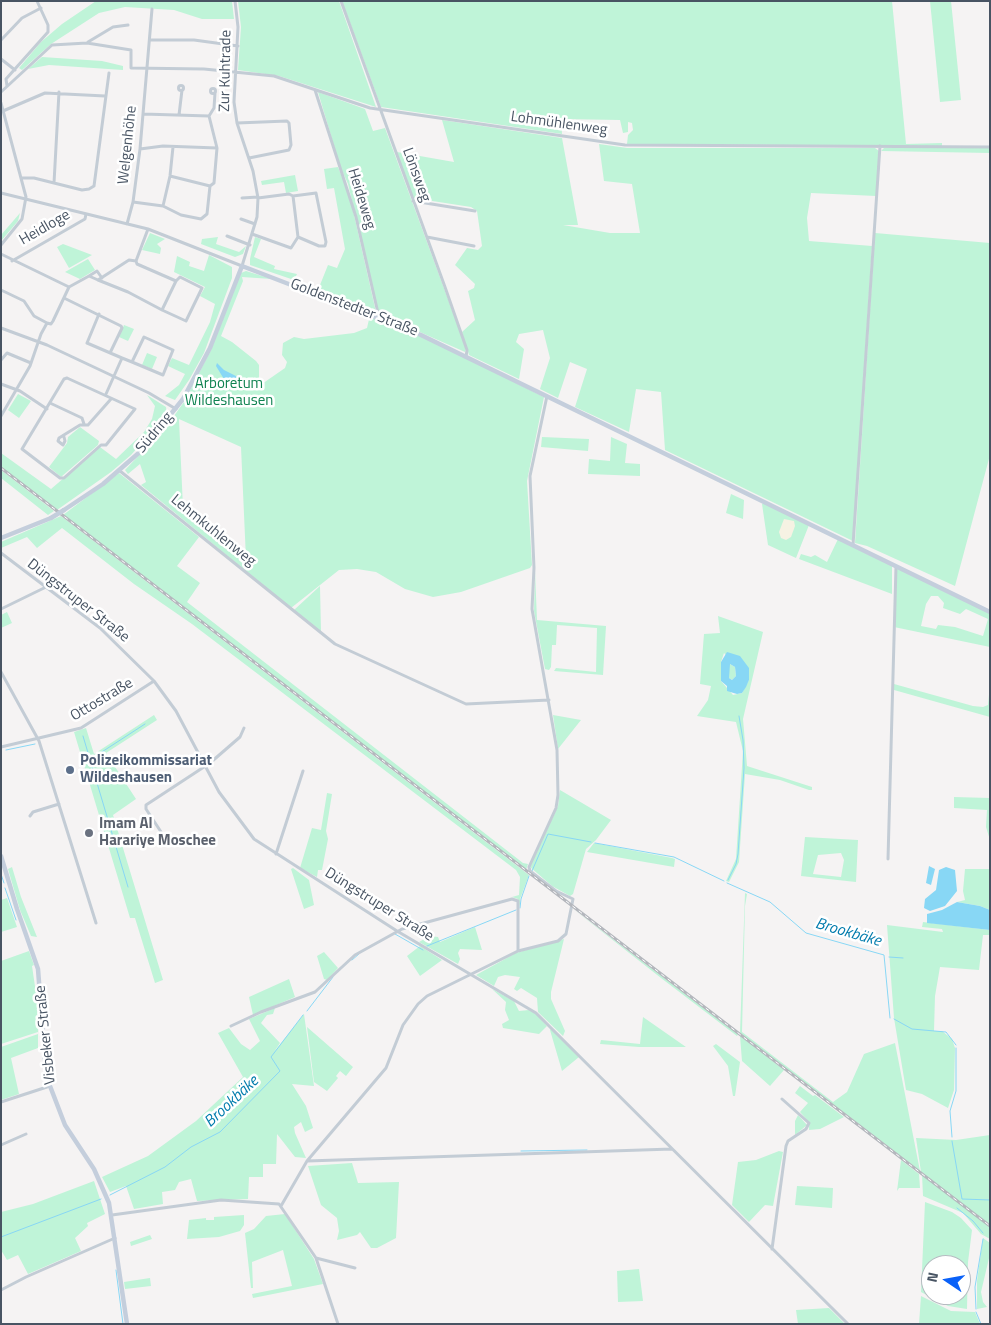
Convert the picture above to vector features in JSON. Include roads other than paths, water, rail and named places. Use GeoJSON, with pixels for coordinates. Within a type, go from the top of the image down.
{"type":"FeatureCollection","features":[{"type":"Feature","properties":{"kind":"main road","name":"Goldenstedter Straße"},"geometry":{"type":"LineString","coordinates":[[242,266],[377,316],[422,335],[990,612]]}},
{"type":"Feature","properties":{"kind":"main road","name":"Südring"},"geometry":{"type":"LineString","coordinates":[[1,538],[51,518],[64,510],[120,471],[151,441],[193,383],[210,348],[242,266]]}},
{"type":"Feature","properties":{"kind":"main road","name":"Visbeker Straße"},"geometry":{"type":"LineString","coordinates":[[1,856],[16,909],[38,969],[45,1061],[50,1086],[65,1125],[100,1179],[112,1216],[127,1324]]}},
{"type":"Feature","properties":{"kind":"street"},"geometry":{"type":"LineString","coordinates":[[7,86],[6,79],[48,32],[48,25],[38,1]]}},
{"type":"Feature","properties":{"kind":"street","name":"Zur Kuhtrade"},"geometry":{"type":"LineString","coordinates":[[235,1],[238,18],[238,46],[234,102],[237,123],[258,198],[255,224],[242,266]]}},
{"type":"Feature","properties":{"kind":"street","name":"Lönsweg"},"geometry":{"type":"LineString","coordinates":[[341,1],[467,350],[466,357]]}},
{"type":"Feature","properties":{"kind":"street"},"geometry":{"type":"LineString","coordinates":[[1,40],[22,18],[40,8]]}},
{"type":"Feature","properties":{"kind":"street","name":"Welgenhöhe"},"geometry":{"type":"LineString","coordinates":[[127,224],[134,202],[148,68],[147,44],[151,40],[152,9]]}},
{"type":"Feature","properties":{"kind":"street"},"geometry":{"type":"LineString","coordinates":[[1,92],[52,45],[87,43],[113,27],[128,25]]}},
{"type":"Feature","properties":{"kind":"street"},"geometry":{"type":"LineString","coordinates":[[151,40],[194,40],[238,46]]}},
{"type":"Feature","properties":{"kind":"street","name":"Lohmühlenweg"},"geometry":{"type":"LineString","coordinates":[[87,43],[131,50],[131,68],[204,69],[274,76],[370,108],[625,145],[990,147]]}},
{"type":"Feature","properties":{"kind":"street"},"geometry":{"type":"LineString","coordinates":[[1,59],[15,70]]}},
{"type":"Feature","properties":{"kind":"street"},"geometry":{"type":"LineString","coordinates":[[22,178],[34,178],[82,190],[94,186],[109,73]]}},
{"type":"Feature","properties":{"kind":"street","name":"Heideweg"},"geometry":{"type":"LineString","coordinates":[[314,89],[352,201],[378,313],[377,316]]}},
{"type":"Feature","properties":{"kind":"street"},"geometry":{"type":"LineString","coordinates":[[179,115],[182,90]]}},
{"type":"Feature","properties":{"kind":"street"},"geometry":{"type":"LineString","coordinates":[[3,111],[37,95],[59,92],[105,96]]}},
{"type":"Feature","properties":{"kind":"street"},"geometry":{"type":"LineString","coordinates":[[54,183],[59,92]]}},
{"type":"Feature","properties":{"kind":"street"},"geometry":{"type":"LineString","coordinates":[[134,202],[163,206],[181,215],[205,218],[210,186],[214,183],[217,148],[209,116],[214,108],[215,93]]}},
{"type":"Feature","properties":{"kind":"street"},"geometry":{"type":"LineString","coordinates":[[1,103],[22,178],[26,200],[22,219],[1,245]]}},
{"type":"Feature","properties":{"kind":"street"},"geometry":{"type":"LineString","coordinates":[[143,114],[209,116]]}},
{"type":"Feature","properties":{"kind":"street"},"geometry":{"type":"LineString","coordinates":[[237,123],[289,122],[291,145],[289,150],[248,158]]}},
{"type":"Feature","properties":{"kind":"street"},"geometry":{"type":"LineString","coordinates":[[140,149],[151,146],[217,148]]}},
{"type":"Feature","properties":{"kind":"street"},"geometry":{"type":"LineString","coordinates":[[853,545],[880,146]]}},
{"type":"Feature","properties":{"kind":"street"},"geometry":{"type":"LineString","coordinates":[[163,206],[170,176],[173,147]]}},
{"type":"Feature","properties":{"kind":"street"},"geometry":{"type":"LineString","coordinates":[[170,176],[210,186]]}},
{"type":"Feature","properties":{"kind":"street"},"geometry":{"type":"LineString","coordinates":[[242,198],[289,194],[294,196],[315,192],[323,226],[325,246],[320,246],[298,237]]}},
{"type":"Feature","properties":{"kind":"street","name":"Goldenstedter Straße"},"geometry":{"type":"LineString","coordinates":[[1,193],[148,229],[242,266]]}},
{"type":"Feature","properties":{"kind":"street"},"geometry":{"type":"LineString","coordinates":[[252,234],[291,248],[298,237],[294,196]]}},
{"type":"Feature","properties":{"kind":"street"},"geometry":{"type":"LineString","coordinates":[[413,201],[475,211]]}},
{"type":"Feature","properties":{"kind":"street","name":"Heidloge"},"geometry":{"type":"LineString","coordinates":[[12,261],[85,219],[86,214]]}},
{"type":"Feature","properties":{"kind":"street"},"geometry":{"type":"LineString","coordinates":[[241,219],[255,224]]}},
{"type":"Feature","properties":{"kind":"street"},"geometry":{"type":"LineString","coordinates":[[136,261],[148,229]]}},
{"type":"Feature","properties":{"kind":"street"},"geometry":{"type":"LineString","coordinates":[[228,236],[250,245]]}},
{"type":"Feature","properties":{"kind":"street"},"geometry":{"type":"LineString","coordinates":[[427,237],[474,246]]}},
{"type":"Feature","properties":{"kind":"street","name":"Heidloge"},"geometry":{"type":"LineString","coordinates":[[1,254],[69,287]]}},
{"type":"Feature","properties":{"kind":"street"},"geometry":{"type":"LineString","coordinates":[[100,279],[129,260],[136,261],[137,264],[176,282]]}},
{"type":"Feature","properties":{"kind":"street"},"geometry":{"type":"LineString","coordinates":[[1,290],[24,301],[34,316],[51,324],[69,287],[97,271],[100,279]]}},
{"type":"Feature","properties":{"kind":"street"},"geometry":{"type":"LineString","coordinates":[[89,276],[100,279],[162,310],[186,321],[202,288],[180,276],[162,310]]}},
{"type":"Feature","properties":{"kind":"street"},"geometry":{"type":"LineString","coordinates":[[64,298],[99,314],[122,328],[110,353]]}},
{"type":"Feature","properties":{"kind":"street"},"geometry":{"type":"LineString","coordinates":[[99,314],[86,342],[110,353],[163,375],[173,350],[146,336],[132,362]]}},
{"type":"Feature","properties":{"kind":"street"},"geometry":{"type":"LineString","coordinates":[[1,416],[32,362],[38,342],[47,323]]}},
{"type":"Feature","properties":{"kind":"street"},"geometry":{"type":"LineString","coordinates":[[1,328],[38,342],[156,396],[176,409]]}},
{"type":"Feature","properties":{"kind":"street"},"geometry":{"type":"LineString","coordinates":[[1,360],[7,353],[32,362]]}},
{"type":"Feature","properties":{"kind":"street"},"geometry":{"type":"LineString","coordinates":[[106,394],[122,358]]}},
{"type":"Feature","properties":{"kind":"street"},"geometry":{"type":"LineString","coordinates":[[64,436],[84,424],[88,425],[93,422],[111,399],[116,398],[135,408],[106,445],[101,445],[64,478],[60,478],[22,450],[66,378],[99,394],[106,394],[111,399]]}},
{"type":"Feature","properties":{"kind":"street"},"geometry":{"type":"LineString","coordinates":[[1,384],[47,408]]}},
{"type":"Feature","properties":{"kind":"street"},"geometry":{"type":"LineString","coordinates":[[281,1206],[307,1161],[382,1074],[403,1025],[412,1011],[428,996],[518,951],[558,941],[564,937],[573,899],[556,891],[529,869],[557,804],[558,750],[533,615],[534,568],[529,486],[547,396]]}},
{"type":"Feature","properties":{"kind":"street"},"geometry":{"type":"LineString","coordinates":[[50,403],[82,418],[84,424]]}},
{"type":"Feature","properties":{"kind":"street","name":"Lehmkuhlenweg"},"geometry":{"type":"LineString","coordinates":[[120,471],[335,644],[461,703],[549,700]]}},
{"type":"Feature","properties":{"kind":"street","name":"Düngstruper Straße"},"geometry":{"type":"LineString","coordinates":[[1,553],[44,588],[100,628],[154,681],[176,711],[219,792],[248,832],[276,854],[397,931],[472,974],[543,1019],[848,1324]]}},
{"type":"Feature","properties":{"kind":"street"},"geometry":{"type":"LineString","coordinates":[[888,859],[896,566]]}},
{"type":"Feature","properties":{"kind":"street"},"geometry":{"type":"LineString","coordinates":[[1,609],[44,588]]}},
{"type":"Feature","properties":{"kind":"street"},"geometry":{"type":"LineString","coordinates":[[1,672],[39,739],[96,923]]}},
{"type":"Feature","properties":{"kind":"street","name":"Ottostraße"},"geometry":{"type":"LineString","coordinates":[[1,747],[81,728],[154,681]]}},
{"type":"Feature","properties":{"kind":"street"},"geometry":{"type":"LineString","coordinates":[[165,842],[165,838],[146,809],[146,805],[205,767],[240,737],[244,728]]}},
{"type":"Feature","properties":{"kind":"street"},"geometry":{"type":"LineString","coordinates":[[276,854],[303,771]]}},
{"type":"Feature","properties":{"kind":"street"},"geometry":{"type":"LineString","coordinates":[[30,816],[33,812],[59,804]]}},
{"type":"Feature","properties":{"kind":"street"},"geometry":{"type":"LineString","coordinates":[[231,1026],[261,1012],[315,992],[355,955],[397,931],[515,898],[518,904],[518,951]]}},
{"type":"Feature","properties":{"kind":"street"},"geometry":{"type":"LineString","coordinates":[[1,1102],[50,1086]]}},
{"type":"Feature","properties":{"kind":"street"},"geometry":{"type":"LineString","coordinates":[[772,1248],[786,1146],[788,1141],[806,1129],[809,1122],[782,1099]]}},
{"type":"Feature","properties":{"kind":"street"},"geometry":{"type":"LineString","coordinates":[[1,1145],[26,1134]]}},
{"type":"Feature","properties":{"kind":"street"},"geometry":{"type":"LineString","coordinates":[[307,1161],[672,1149]]}},
{"type":"Feature","properties":{"kind":"street"},"geometry":{"type":"LineString","coordinates":[[112,1216],[221,1200],[276,1203],[281,1206],[316,1258],[338,1324]]}},
{"type":"Feature","properties":{"kind":"street"},"geometry":{"type":"LineString","coordinates":[[1,1290],[26,1277],[116,1238]]}},
{"type":"Feature","properties":{"kind":"street"},"geometry":{"type":"LineString","coordinates":[[316,1258],[355,1268]]}},
{"type":"Feature","properties":{"kind":"water"},"geometry":{"type":"Polygon","coordinates":[[[217,363],[224,370],[238,377],[242,382],[241,387],[233,387],[227,384],[216,366],[217,363]]]}},
{"type":"Feature","properties":{"kind":"water"},"geometry":{"type":"Polygon","coordinates":[[[727,652],[740,656],[749,668],[749,680],[742,693],[737,694],[727,691],[727,686],[721,681],[721,662],[727,652]],[[730,664],[729,678],[732,680],[736,676],[735,667],[730,664]]]}},
{"type":"Feature","properties":{"kind":"water"},"geometry":{"type":"Polygon","coordinates":[[[929,866],[935,869],[931,885],[926,883],[929,866]]]}},
{"type":"Feature","properties":{"kind":"water"},"geometry":{"type":"Polygon","coordinates":[[[946,867],[955,870],[957,891],[945,906],[930,911],[924,908],[925,899],[936,890],[939,870],[946,867]]]}},
{"type":"Feature","properties":{"kind":"water"},"geometry":{"type":"Polygon","coordinates":[[[957,902],[980,906],[990,910],[990,930],[927,923],[927,914],[942,910],[957,902]]]}},
{"type":"Feature","properties":{"kind":"waterway"},"geometry":{"type":"LineString","coordinates":[[728,880],[736,864],[738,854],[744,768],[743,740],[739,716]]}},
{"type":"Feature","properties":{"kind":"waterway"},"geometry":{"type":"LineString","coordinates":[[91,759],[145,724]]}},
{"type":"Feature","properties":{"kind":"waterway"},"geometry":{"type":"LineString","coordinates":[[83,736],[128,887]]}},
{"type":"Feature","properties":{"kind":"waterway"},"geometry":{"type":"LineString","coordinates":[[6,750],[35,744]]}},
{"type":"Feature","properties":{"kind":"waterway","name":"Brookbäke"},"geometry":{"type":"LineString","coordinates":[[532,871],[548,834],[591,842]]}},
{"type":"Feature","properties":{"kind":"waterway","name":"Brookbäke"},"geometry":{"type":"LineString","coordinates":[[595,843],[674,857],[724,881]]}},
{"type":"Feature","properties":{"kind":"waterway"},"geometry":{"type":"LineString","coordinates":[[1,874],[4,883]]}},
{"type":"Feature","properties":{"kind":"waterway","name":"Brookbäke"},"geometry":{"type":"LineString","coordinates":[[520,908],[529,876]]}},
{"type":"Feature","properties":{"kind":"waterway","name":"Brookbäke"},"geometry":{"type":"LineString","coordinates":[[727,883],[770,902],[806,933],[884,955],[890,1018]]}},
{"type":"Feature","properties":{"kind":"waterway"},"geometry":{"type":"LineString","coordinates":[[5,888],[16,920]]}},
{"type":"Feature","properties":{"kind":"waterway","name":"Brookbäke"},"geometry":{"type":"LineString","coordinates":[[427,946],[516,910]]}},
{"type":"Feature","properties":{"kind":"waterway","name":"Brookbäke"},"geometry":{"type":"LineString","coordinates":[[395,934],[423,950]]}},
{"type":"Feature","properties":{"kind":"waterway","name":"Brookbäke"},"geometry":{"type":"LineString","coordinates":[[352,960],[359,954]]}},
{"type":"Feature","properties":{"kind":"waterway"},"geometry":{"type":"LineString","coordinates":[[889,957],[903,958]]}},
{"type":"Feature","properties":{"kind":"waterway","name":"Brookbäke"},"geometry":{"type":"LineString","coordinates":[[307,1011],[333,977]]}},
{"type":"Feature","properties":{"kind":"waterway","name":"Brookbäke"},"geometry":{"type":"LineString","coordinates":[[110,1195],[165,1167],[191,1147],[220,1132],[280,1071],[271,1057],[303,1015]]}},
{"type":"Feature","properties":{"kind":"waterway","name":"Brookbäke"},"geometry":{"type":"LineString","coordinates":[[894,1019],[912,1029],[946,1032],[956,1045]]}},
{"type":"Feature","properties":{"kind":"waterway","name":"Brookbäke"},"geometry":{"type":"LineString","coordinates":[[952,1137],[950,1111],[956,1091],[956,1048]]}},
{"type":"Feature","properties":{"kind":"waterway","name":"Brookbäke"},"geometry":{"type":"LineString","coordinates":[[952,1141],[962,1199],[990,1200]]}},
{"type":"Feature","properties":{"kind":"waterway"},"geometry":{"type":"LineString","coordinates":[[521,1151],[587,1150]]}},
{"type":"Feature","properties":{"kind":"waterway","name":"Brookbäke"},"geometry":{"type":"LineString","coordinates":[[1,1237],[101,1199]]}},
{"type":"Feature","properties":{"kind":"waterway"},"geometry":{"type":"LineString","coordinates":[[957,1208],[973,1221],[983,1233]]}},
{"type":"Feature","properties":{"kind":"waterway"},"geometry":{"type":"LineString","coordinates":[[976,1309],[975,1287],[983,1239]]}},
{"type":"Feature","properties":{"kind":"waterway"},"geometry":{"type":"LineString","coordinates":[[116,1270],[123,1324]]}},
{"type":"Feature","properties":{"kind":"waterway"},"geometry":{"type":"LineString","coordinates":[[976,1312],[981,1324]]}},
{"type":"Feature","properties":{"kind":"railway"},"geometry":{"type":"LineString","coordinates":[[1,468],[990,1226]]}},
{"type":"Feature","properties":{"kind":"place","name":"Polizeikommissariat Wildeshausen"},"geometry":{"type":"Point","coordinates":[70,770]}},
{"type":"Feature","properties":{"kind":"place","name":"Imam Al Harariye Moschee"},"geometry":{"type":"Point","coordinates":[89,833]}},
{"type":"Feature","properties":{"kind":"park label","name":"Arboretum Wildeshausen"},"geometry":{"type":"Point","coordinates":[229,392]}}]}
